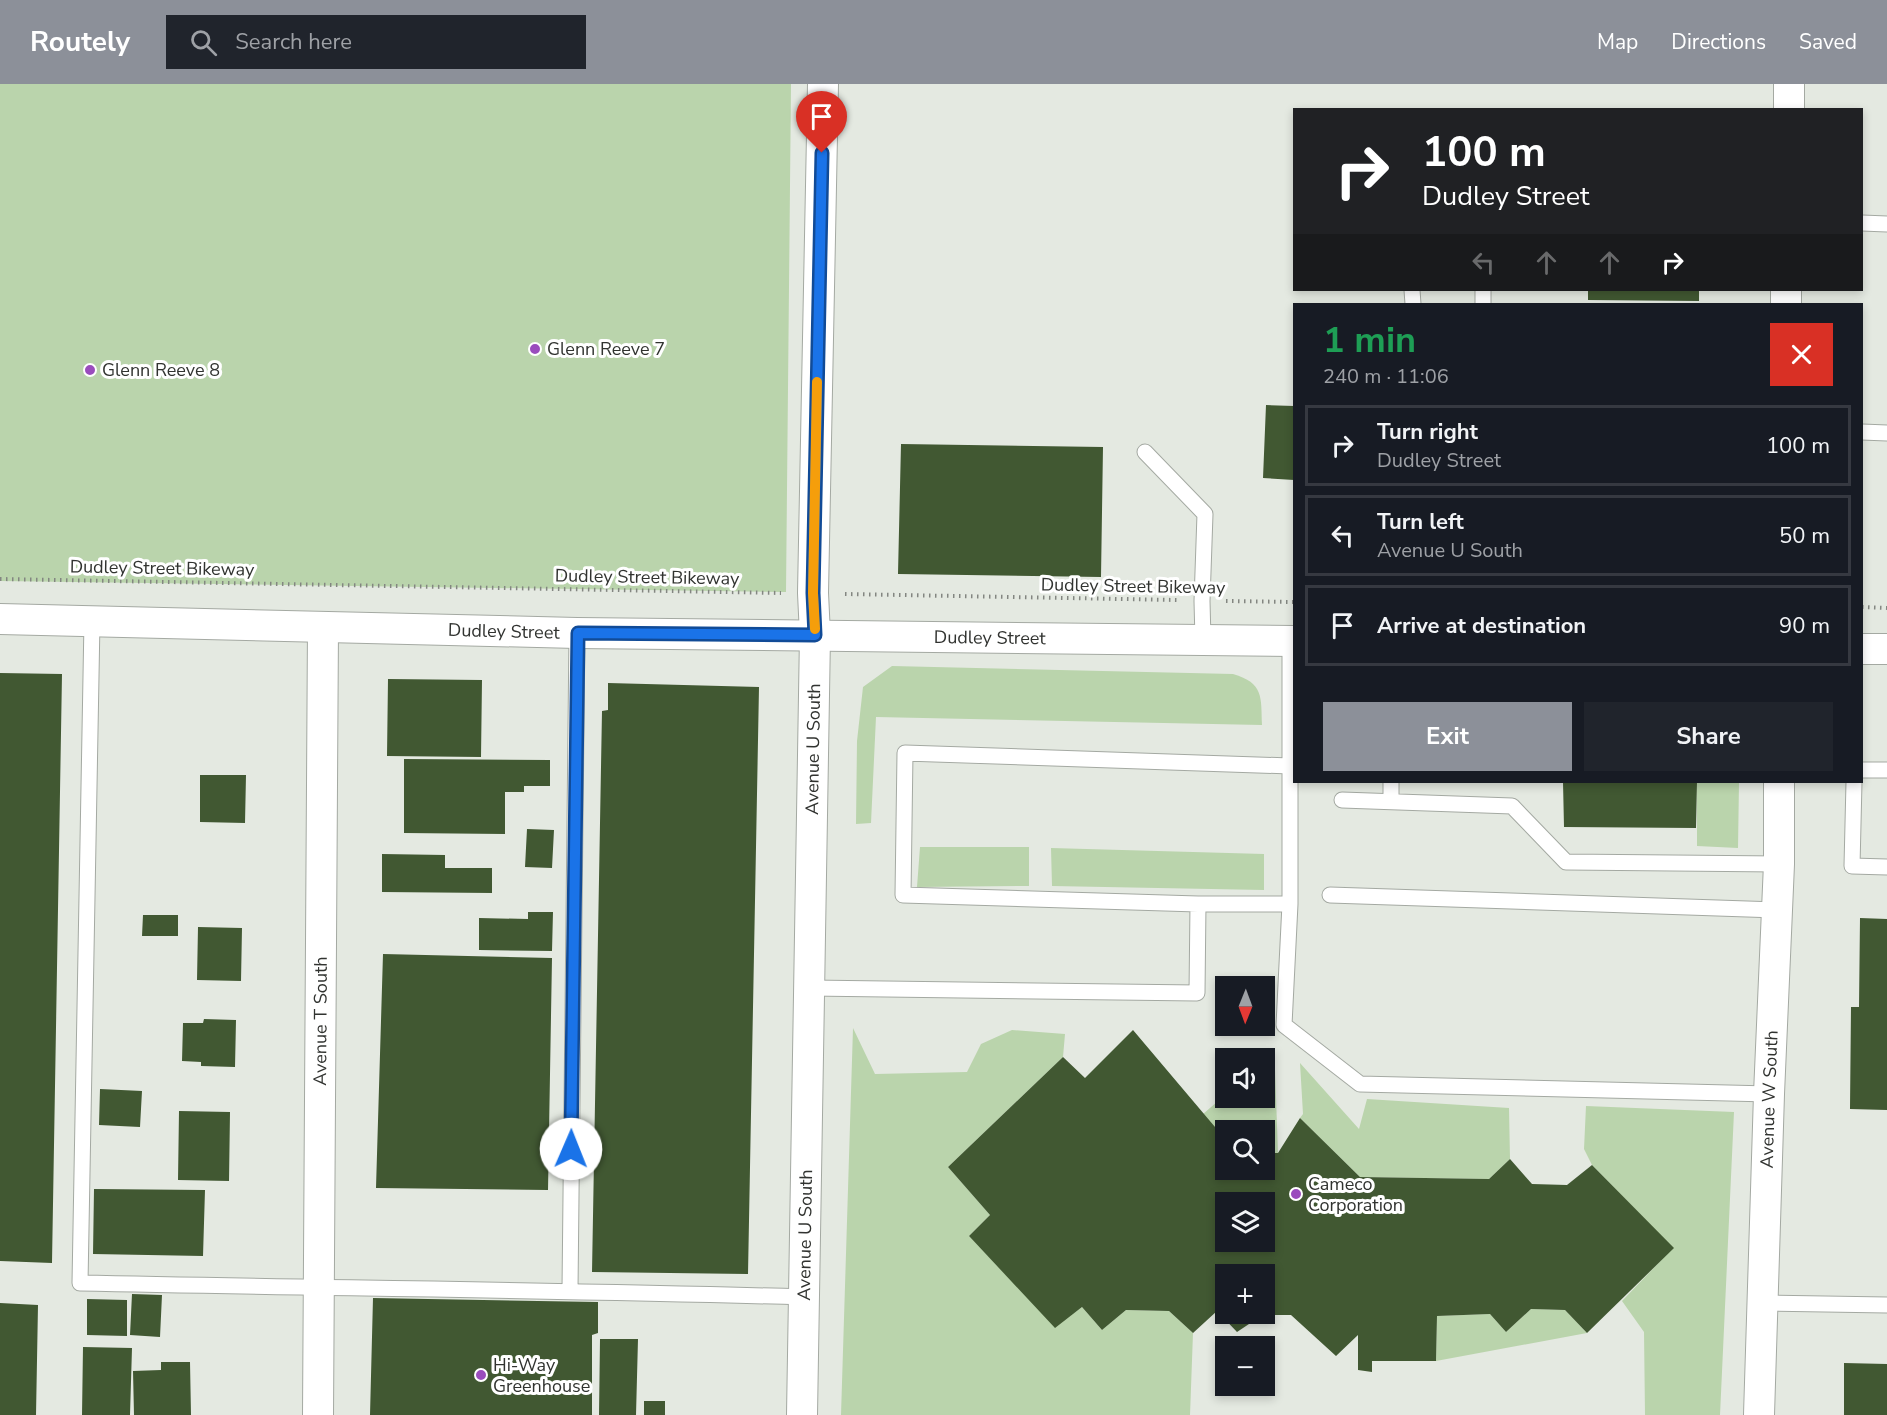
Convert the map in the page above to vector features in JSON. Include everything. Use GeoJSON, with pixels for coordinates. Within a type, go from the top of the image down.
{"type":"FeatureCollection","features":[{"type":"Feature","properties":{"kind":"street","name":"Avenue U South"},"geometry":{"type":"LineString","coordinates":[[802,1415],[815,635],[813,593],[823,84]]}},
{"type":"Feature","properties":{"kind":"street"},"geometry":{"type":"LineString","coordinates":[[1789,84],[1789,108]]}},
{"type":"Feature","properties":{"kind":"street","name":"Dudley Street"},"geometry":{"type":"LineString","coordinates":[[0,619],[578,633],[1292,641]]}},
{"type":"Feature","properties":{"kind":"street","name":"Avenue T South"},"geometry":{"type":"LineString","coordinates":[[318,1415],[323,627]]}},
{"type":"Feature","properties":{"kind":"street"},"geometry":{"type":"LineString","coordinates":[[1863,649],[1887,649]]}},
{"type":"Feature","properties":{"kind":"street","name":"Avenue W South"},"geometry":{"type":"LineString","coordinates":[[1759,1415],[1761,1303],[1779,864],[1779,783]]}},
{"type":"Feature","properties":{"kind":"lane"},"geometry":{"type":"LineString","coordinates":[[1863,223],[1887,224]]}},
{"type":"Feature","properties":{"kind":"lane"},"geometry":{"type":"LineString","coordinates":[[1863,432],[1887,433]]}},
{"type":"Feature","properties":{"kind":"lane"},"geometry":{"type":"LineString","coordinates":[[1144,452],[1205,514],[1203,640]]}},
{"type":"Feature","properties":{"kind":"lane"},"geometry":{"type":"LineString","coordinates":[[92,621],[80,1283],[570,1290],[804,1297]]}},
{"type":"Feature","properties":{"kind":"lane"},"geometry":{"type":"LineString","coordinates":[[570,1290],[578,633]]}},
{"type":"Feature","properties":{"kind":"lane"},"geometry":{"type":"LineString","coordinates":[[1292,641],[1290,904],[1284,1025],[1360,1084],[1769,1094]]}},
{"type":"Feature","properties":{"kind":"lane"},"geometry":{"type":"LineString","coordinates":[[1290,766],[905,753],[903,895],[1198,904],[1290,904]]}},
{"type":"Feature","properties":{"kind":"lane"},"geometry":{"type":"LineString","coordinates":[[1863,770],[1887,770]]}},
{"type":"Feature","properties":{"kind":"lane"},"geometry":{"type":"LineString","coordinates":[[1390,801],[1391,783]]}},
{"type":"Feature","properties":{"kind":"lane"},"geometry":{"type":"LineString","coordinates":[[1854,783],[1852,866],[1887,867]]}},
{"type":"Feature","properties":{"kind":"lane"},"geometry":{"type":"LineString","coordinates":[[1342,800],[1512,806],[1566,862],[1779,864]]}},
{"type":"Feature","properties":{"kind":"lane"},"geometry":{"type":"LineString","coordinates":[[1330,895],[1777,910]]}},
{"type":"Feature","properties":{"kind":"lane"},"geometry":{"type":"LineString","coordinates":[[810,988],[1197,993],[1198,904]]}},
{"type":"Feature","properties":{"kind":"lane"},"geometry":{"type":"LineString","coordinates":[[1761,1303],[1887,1305]]}},
{"type":"Feature","properties":{"kind":"path","name":"Dudley Street Bikeway"},"geometry":{"type":"LineString","coordinates":[[0,579],[1293,602]]}},
{"type":"Feature","properties":{"kind":"path"},"geometry":{"type":"LineString","coordinates":[[1863,608],[1887,608]]}},
{"type":"Feature","properties":{"kind":"green space"},"geometry":{"type":"Polygon","coordinates":[[[0,84],[791,84],[786,592],[0,581],[0,84]]]}},
{"type":"Feature","properties":{"kind":"green space"},"geometry":{"type":"Polygon","coordinates":[[[892,666],[1233,674],[1250,682],[1259,692],[1262,725],[876,717],[871,823],[856,824],[857,741],[863,687],[892,666]]]}},
{"type":"Feature","properties":{"kind":"green space"},"geometry":{"type":"Polygon","coordinates":[[[1697,783],[1739,783],[1738,848],[1697,846],[1697,783]]]}},
{"type":"Feature","properties":{"kind":"green space"},"geometry":{"type":"Polygon","coordinates":[[[920,847],[1029,847],[1029,886],[917,887],[920,847]]]}},
{"type":"Feature","properties":{"kind":"green space"},"geometry":{"type":"Polygon","coordinates":[[[1051,848],[1264,854],[1264,890],[1052,886],[1051,848]]]}},
{"type":"Feature","properties":{"kind":"green space"},"geometry":{"type":"Polygon","coordinates":[[[853,1028],[875,1074],[967,1072],[981,1044],[1012,1030],[1065,1034],[1063,1057],[948,1167],[990,1215],[969,1236],[1055,1327],[1082,1307],[1102,1330],[1126,1310],[1169,1311],[1193,1333],[1190,1415],[841,1415],[853,1028]]]}},
{"type":"Feature","properties":{"kind":"green space"},"geometry":{"type":"Polygon","coordinates":[[[1300,1063],[1359,1129],[1367,1099],[1509,1108],[1510,1159],[1489,1179],[1360,1177],[1300,1118],[1303,1114],[1300,1063]]]}},
{"type":"Feature","properties":{"kind":"green space"},"geometry":{"type":"Polygon","coordinates":[[[1275,1069],[1278,1153],[1275,1153],[1275,1120],[1215,1120],[1215,1128],[1203,1114],[1215,1104],[1215,1108],[1275,1108],[1275,1069]]]}},
{"type":"Feature","properties":{"kind":"green space"},"geometry":{"type":"Polygon","coordinates":[[[1586,1106],[1734,1112],[1720,1415],[1645,1415],[1644,1332],[1622,1301],[1673,1248],[1592,1165],[1584,1149],[1586,1106]]]}},
{"type":"Feature","properties":{"kind":"green space"},"geometry":{"type":"Polygon","coordinates":[[[1531,1309],[1565,1310],[1587,1333],[1436,1361],[1437,1316],[1490,1314],[1506,1332],[1531,1309]]]}},
{"type":"Feature","properties":{"kind":"building"},"geometry":{"type":"Polygon","coordinates":[[[1588,291],[1699,291],[1699,301],[1588,300],[1588,291]]]}},
{"type":"Feature","properties":{"kind":"building"},"geometry":{"type":"Polygon","coordinates":[[[1266,405],[1293,406],[1293,480],[1263,478],[1266,405]]]}},
{"type":"Feature","properties":{"kind":"building"},"geometry":{"type":"Polygon","coordinates":[[[901,444],[1103,447],[1101,577],[898,574],[901,444]]]}},
{"type":"Feature","properties":{"kind":"building"},"geometry":{"type":"Polygon","coordinates":[[[0,673],[62,674],[52,1263],[0,1261],[0,673]]]}},
{"type":"Feature","properties":{"kind":"building"},"geometry":{"type":"Polygon","coordinates":[[[388,679],[482,680],[481,757],[387,756],[388,679]]]}},
{"type":"Feature","properties":{"kind":"building"},"geometry":{"type":"Polygon","coordinates":[[[608,683],[759,687],[748,1274],[592,1272],[602,711],[608,710],[608,683]]]}},
{"type":"Feature","properties":{"kind":"building"},"geometry":{"type":"Polygon","coordinates":[[[404,759],[550,760],[550,786],[524,786],[524,792],[505,792],[505,834],[404,833],[404,759]]]}},
{"type":"Feature","properties":{"kind":"building"},"geometry":{"type":"Polygon","coordinates":[[[200,775],[246,775],[245,823],[200,822],[200,775]]]}},
{"type":"Feature","properties":{"kind":"building"},"geometry":{"type":"Polygon","coordinates":[[[1563,783],[1697,783],[1696,828],[1564,827],[1563,783]]]}},
{"type":"Feature","properties":{"kind":"building"},"geometry":{"type":"Polygon","coordinates":[[[527,829],[554,830],[552,868],[525,867],[527,829]]]}},
{"type":"Feature","properties":{"kind":"building"},"geometry":{"type":"Polygon","coordinates":[[[382,854],[445,855],[445,868],[492,868],[492,893],[382,892],[382,854]]]}},
{"type":"Feature","properties":{"kind":"building"},"geometry":{"type":"Polygon","coordinates":[[[528,912],[553,912],[552,951],[479,950],[479,918],[528,919],[528,912]]]}},
{"type":"Feature","properties":{"kind":"building"},"geometry":{"type":"Polygon","coordinates":[[[143,915],[178,915],[178,936],[142,936],[143,915]]]}},
{"type":"Feature","properties":{"kind":"building"},"geometry":{"type":"Polygon","coordinates":[[[1860,918],[1887,919],[1887,1110],[1850,1109],[1851,1007],[1859,1007],[1860,918]]]}},
{"type":"Feature","properties":{"kind":"building"},"geometry":{"type":"Polygon","coordinates":[[[198,927],[242,928],[241,981],[197,980],[198,927]]]}},
{"type":"Feature","properties":{"kind":"building"},"geometry":{"type":"Polygon","coordinates":[[[383,954],[552,958],[548,1190],[376,1188],[383,954]]]}},
{"type":"Feature","properties":{"kind":"building"},"geometry":{"type":"Polygon","coordinates":[[[204,1019],[236,1020],[235,1067],[201,1066],[201,1062],[182,1061],[183,1023],[203,1023],[204,1019]]]}},
{"type":"Feature","properties":{"kind":"building","name":"Cameco Corporation"},"geometry":{"type":"Polygon","coordinates":[[[1133,1030],[1215,1127],[1215,1180],[1275,1180],[1275,1153],[1278,1153],[1300,1118],[1360,1177],[1489,1179],[1510,1159],[1532,1184],[1567,1185],[1592,1165],[1674,1248],[1587,1333],[1565,1310],[1531,1309],[1506,1332],[1490,1314],[1437,1316],[1436,1361],[1372,1361],[1372,1372],[1358,1370],[1358,1335],[1336,1356],[1291,1315],[1275,1315],[1275,1264],[1215,1264],[1215,1313],[1193,1333],[1169,1311],[1126,1310],[1102,1330],[1082,1307],[1055,1328],[969,1236],[990,1215],[948,1167],[1063,1057],[1085,1078],[1133,1030]]]}},
{"type":"Feature","properties":{"kind":"building"},"geometry":{"type":"Polygon","coordinates":[[[100,1089],[142,1091],[140,1127],[99,1125],[100,1089]]]}},
{"type":"Feature","properties":{"kind":"building"},"geometry":{"type":"Polygon","coordinates":[[[179,1111],[230,1112],[229,1181],[178,1180],[179,1111]]]}},
{"type":"Feature","properties":{"kind":"building"},"geometry":{"type":"Polygon","coordinates":[[[94,1189],[205,1190],[203,1256],[93,1254],[94,1189]]]}},
{"type":"Feature","properties":{"kind":"building"},"geometry":{"type":"Polygon","coordinates":[[[132,1294],[162,1295],[160,1337],[130,1335],[132,1294]]]}},
{"type":"Feature","properties":{"kind":"building","name":"Hi-Way Greenhouse"},"geometry":{"type":"Polygon","coordinates":[[[373,1298],[598,1302],[598,1333],[592,1335],[592,1415],[370,1415],[373,1298]]]}},
{"type":"Feature","properties":{"kind":"building"},"geometry":{"type":"Polygon","coordinates":[[[87,1299],[127,1300],[127,1336],[87,1335],[87,1299]]]}},
{"type":"Feature","properties":{"kind":"building"},"geometry":{"type":"Polygon","coordinates":[[[0,1303],[38,1305],[36,1415],[0,1415],[0,1303]]]}},
{"type":"Feature","properties":{"kind":"building","name":"Cameco Corporation"},"geometry":{"type":"Polygon","coordinates":[[[1229,1324],[1249,1324],[1237,1332],[1229,1324]]]}},
{"type":"Feature","properties":{"kind":"building"},"geometry":{"type":"Polygon","coordinates":[[[600,1339],[638,1339],[636,1415],[599,1415],[600,1339]]]}},
{"type":"Feature","properties":{"kind":"building"},"geometry":{"type":"Polygon","coordinates":[[[83,1347],[132,1348],[130,1415],[82,1415],[83,1347]]]}},
{"type":"Feature","properties":{"kind":"building"},"geometry":{"type":"Polygon","coordinates":[[[161,1362],[190,1362],[191,1415],[134,1415],[133,1371],[161,1370],[161,1362]]]}},
{"type":"Feature","properties":{"kind":"building"},"geometry":{"type":"Polygon","coordinates":[[[1844,1363],[1887,1364],[1887,1415],[1844,1415],[1844,1363]]]}},
{"type":"Feature","properties":{"kind":"building"},"geometry":{"type":"Polygon","coordinates":[[[644,1401],[665,1401],[665,1415],[644,1415],[644,1401]]]}},
{"type":"Feature","properties":{"kind":"slow traffic"},"geometry":{"type":"LineString","coordinates":[[815,629],[813,593],[817,382]]}},
{"type":"Feature","properties":{"kind":"place","name":"Glenn Reeve 7"},"geometry":{"type":"Point","coordinates":[535,349]}},
{"type":"Feature","properties":{"kind":"place","name":"Glenn Reeve 8"},"geometry":{"type":"Point","coordinates":[90,370]}},
{"type":"Feature","properties":{"kind":"place","name":"Cameco Corporation"},"geometry":{"type":"Point","coordinates":[1296,1194]}},
{"type":"Feature","properties":{"kind":"place","name":"Hi-Way Greenhouse"},"geometry":{"type":"Point","coordinates":[481,1375]}},
{"type":"Feature","properties":{"kind":"route"},"geometry":{"type":"LineString","coordinates":[[571,1149],[578,633],[815,635],[813,593],[822,153]]}}]}
